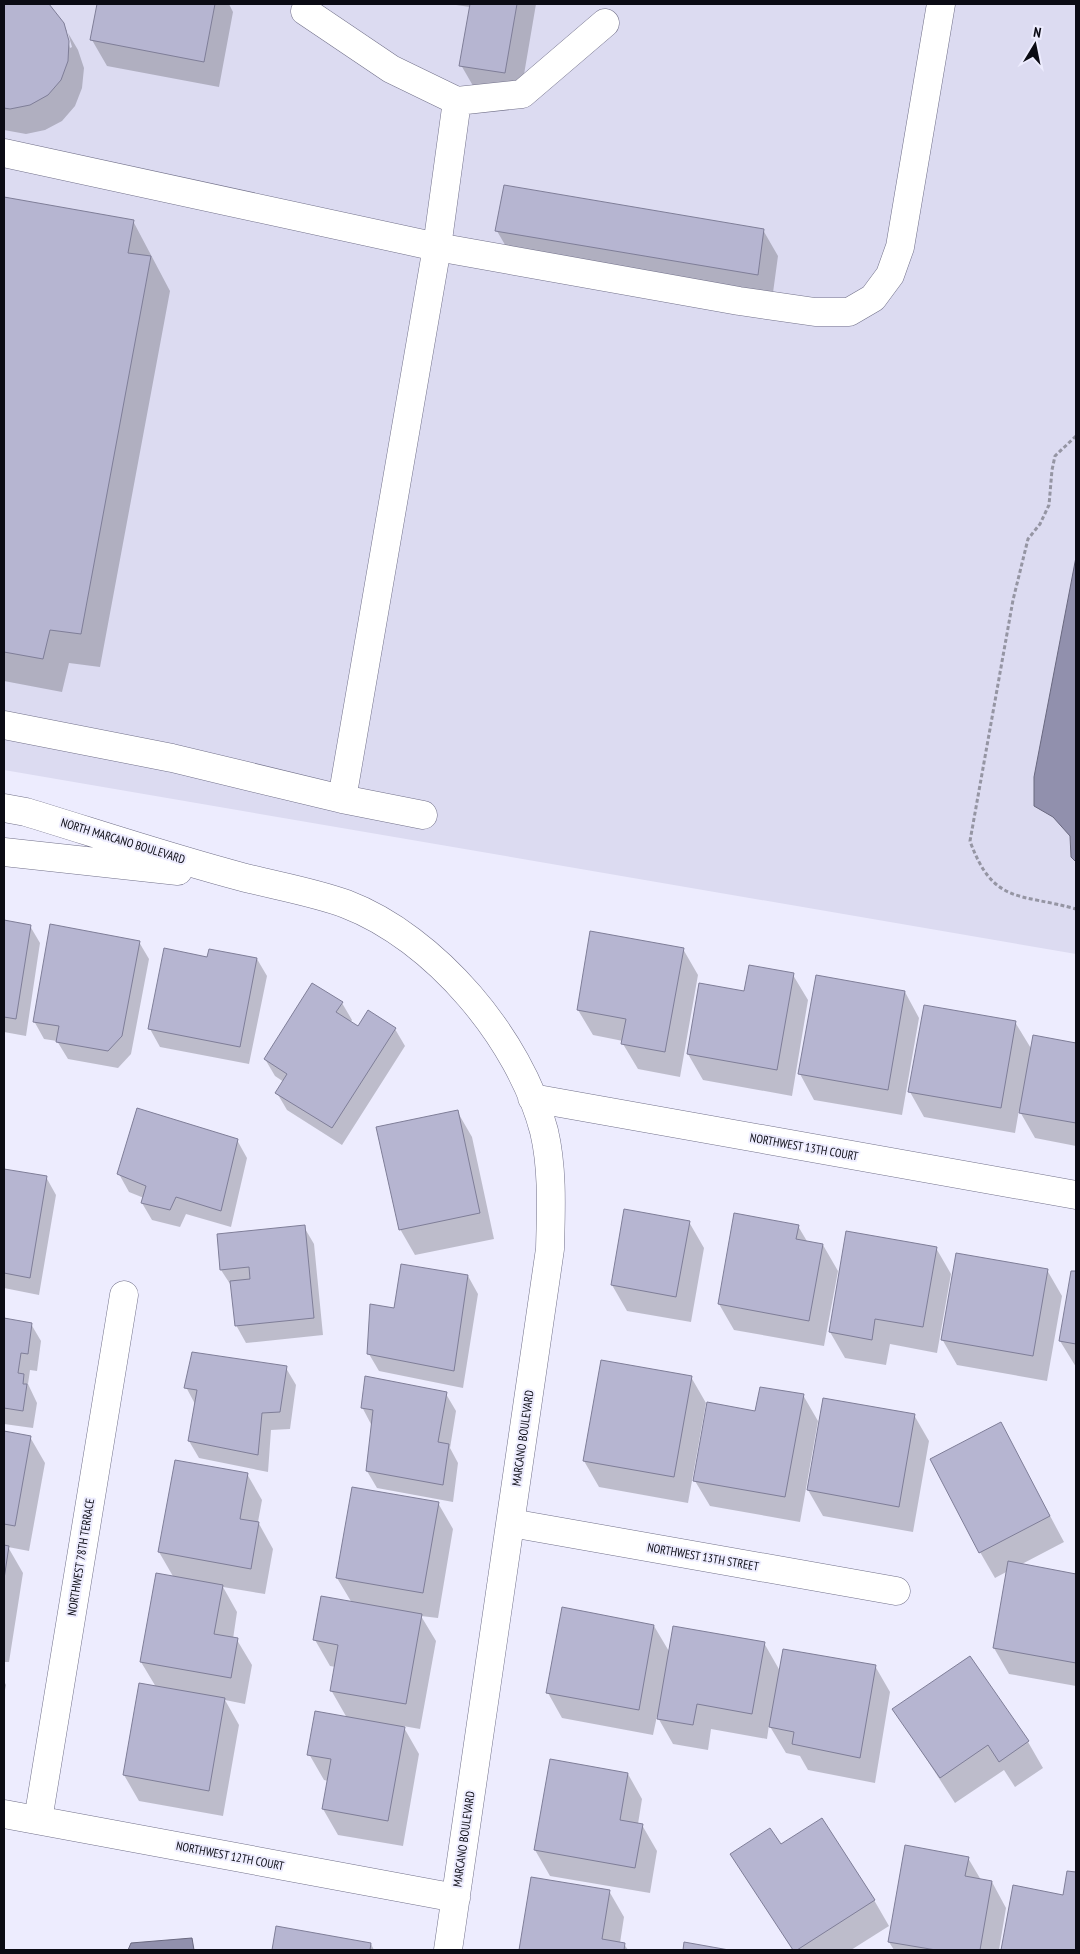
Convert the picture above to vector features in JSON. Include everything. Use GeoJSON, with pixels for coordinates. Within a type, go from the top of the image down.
{"type":"FeatureCollection","features":[{"type":"Feature","properties":{"kind":"street"},"geometry":{"type":"LineString","coordinates":[[4,153],[436,247],[815,312],[848,312],[873,298],[890,276],[900,247],[941,4]]}},
{"type":"Feature","properties":{"kind":"street"},"geometry":{"type":"LineString","coordinates":[[305,11],[391,69],[457,101],[522,94],[605,23]]}},
{"type":"Feature","properties":{"kind":"street"},"geometry":{"type":"LineString","coordinates":[[342,799],[436,247],[457,101]]}},
{"type":"Feature","properties":{"kind":"street"},"geometry":{"type":"LineString","coordinates":[[4,725],[172,758],[342,799],[423,815]]}},
{"type":"Feature","properties":{"kind":"street","name":"NORTH MARCANO BOULEVARD"},"geometry":{"type":"LineString","coordinates":[[4,808],[26,812],[242,877],[347,904],[392,928],[432,959]]}},
{"type":"Feature","properties":{"kind":"street","name":"NORTH MARCANO BOULEVARD"},"geometry":{"type":"LineString","coordinates":[[4,852],[242,877]]}},
{"type":"Feature","properties":{"kind":"street","name":"MARCANO BOULEVARD"},"geometry":{"type":"LineString","coordinates":[[432,959],[471,998],[510,1051],[532,1098],[544,1132],[552,1189],[550,1249],[448,1950]]}},
{"type":"Feature","properties":{"kind":"street","name":"NORTHWEST 13TH COURT"},"geometry":{"type":"LineString","coordinates":[[532,1098],[1076,1195]]}},
{"type":"Feature","properties":{"kind":"street","name":"NORTHWEST 78TH TERRACE"},"geometry":{"type":"LineString","coordinates":[[38,1820],[124,1295]]}},
{"type":"Feature","properties":{"kind":"street","name":"NORTHWEST 13TH STREET"},"geometry":{"type":"LineString","coordinates":[[510,1523],[896,1591]]}},
{"type":"Feature","properties":{"kind":"street","name":"NORTHWEST 12TH COURT"},"geometry":{"type":"LineString","coordinates":[[4,1814],[456,1898]]}},
{"type":"Feature","properties":{"kind":"path"},"geometry":{"type":"LineString","coordinates":[[1076,436],[1055,456],[1052,470],[1050,505],[1040,524],[1028,539],[1012,609],[970,841],[978,864],[993,884],[1021,898],[1076,910]]}},
{"type":"Feature","properties":{"kind":"shaded area"},"geometry":{"type":"Polygon","coordinates":[[[4,4],[1076,4],[1076,954],[4,770],[4,4]]]}},
{"type":"Feature","properties":{"kind":"shaded area"},"geometry":{"type":"Polygon","coordinates":[[[1076,557],[1076,862],[1071,857],[1070,836],[1053,817],[1034,806],[1034,777],[1076,557]]]}},
{"type":"Feature","properties":{"kind":"shaded area"},"geometry":{"type":"Polygon","coordinates":[[[192,1938],[194,1950],[128,1950],[131,1943],[192,1938]]]}},
{"type":"Feature","properties":{"kind":"building"},"geometry":{"type":"Polygon","coordinates":[[[4,4],[49,4],[64,23],[69,41],[68,61],[61,80],[48,95],[30,105],[10,109],[4,108],[4,4]]]}},
{"type":"Feature","properties":{"kind":"building"},"geometry":{"type":"Polygon","coordinates":[[[97,4],[215,4],[204,62],[90,40],[97,4]]]}},
{"type":"Feature","properties":{"kind":"building"},"geometry":{"type":"Polygon","coordinates":[[[470,4],[517,4],[505,73],[459,66],[470,4]]]}},
{"type":"Feature","properties":{"kind":"building"},"geometry":{"type":"Polygon","coordinates":[[[504,185],[764,229],[758,275],[495,231],[504,185]]]}},
{"type":"Feature","properties":{"kind":"building"},"geometry":{"type":"Polygon","coordinates":[[[4,197],[134,220],[128,253],[151,256],[81,634],[50,630],[43,659],[4,652],[4,197]]]}},
{"type":"Feature","properties":{"kind":"building"},"geometry":{"type":"Polygon","coordinates":[[[4,920],[31,925],[16,1019],[4,1017],[4,920]]]}},
{"type":"Feature","properties":{"kind":"building"},"geometry":{"type":"Polygon","coordinates":[[[50,924],[140,941],[122,1036],[108,1051],[56,1042],[59,1026],[33,1022],[50,924]]]}},
{"type":"Feature","properties":{"kind":"building"},"geometry":{"type":"Polygon","coordinates":[[[590,931],[684,948],[665,1052],[621,1044],[626,1019],[577,1010],[590,931]]]}},
{"type":"Feature","properties":{"kind":"building"},"geometry":{"type":"Polygon","coordinates":[[[164,948],[207,957],[209,949],[257,958],[240,1047],[148,1029],[164,948]]]}},
{"type":"Feature","properties":{"kind":"building"},"geometry":{"type":"Polygon","coordinates":[[[749,965],[794,973],[777,1070],[687,1054],[699,983],[744,991],[749,965]]]}},
{"type":"Feature","properties":{"kind":"building"},"geometry":{"type":"Polygon","coordinates":[[[816,975],[905,991],[888,1090],[798,1074],[816,975]]]}},
{"type":"Feature","properties":{"kind":"building"},"geometry":{"type":"Polygon","coordinates":[[[312,983],[343,1002],[336,1012],[358,1026],[368,1010],[396,1028],[332,1128],[275,1093],[287,1074],[264,1059],[312,983]]]}},
{"type":"Feature","properties":{"kind":"building"},"geometry":{"type":"Polygon","coordinates":[[[924,1005],[1016,1021],[1001,1108],[908,1092],[924,1005]]]}},
{"type":"Feature","properties":{"kind":"building"},"geometry":{"type":"Polygon","coordinates":[[[1033,1035],[1076,1043],[1076,1123],[1019,1113],[1033,1035]]]}},
{"type":"Feature","properties":{"kind":"building"},"geometry":{"type":"Polygon","coordinates":[[[137,1108],[238,1139],[221,1211],[176,1197],[170,1210],[141,1203],[146,1186],[117,1174],[137,1108]]]}},
{"type":"Feature","properties":{"kind":"building"},"geometry":{"type":"Polygon","coordinates":[[[458,1110],[480,1213],[399,1230],[376,1127],[458,1110]]]}},
{"type":"Feature","properties":{"kind":"building"},"geometry":{"type":"Polygon","coordinates":[[[4,1169],[47,1176],[30,1278],[4,1273],[4,1169]]]}},
{"type":"Feature","properties":{"kind":"building"},"geometry":{"type":"Polygon","coordinates":[[[624,1209],[690,1221],[676,1297],[611,1285],[624,1209]]]}},
{"type":"Feature","properties":{"kind":"building"},"geometry":{"type":"Polygon","coordinates":[[[734,1213],[799,1225],[796,1239],[823,1244],[809,1321],[718,1304],[734,1213]]]}},
{"type":"Feature","properties":{"kind":"building"},"geometry":{"type":"Polygon","coordinates":[[[305,1225],[314,1318],[235,1326],[230,1281],[250,1279],[249,1267],[220,1270],[217,1234],[305,1225]]]}},
{"type":"Feature","properties":{"kind":"building"},"geometry":{"type":"Polygon","coordinates":[[[846,1231],[937,1247],[923,1327],[875,1319],[872,1340],[829,1332],[846,1231]]]}},
{"type":"Feature","properties":{"kind":"building"},"geometry":{"type":"Polygon","coordinates":[[[956,1253],[1048,1269],[1033,1356],[941,1340],[956,1253]]]}},
{"type":"Feature","properties":{"kind":"building"},"geometry":{"type":"Polygon","coordinates":[[[401,1264],[468,1275],[454,1371],[367,1354],[370,1304],[394,1308],[401,1264]]]}},
{"type":"Feature","properties":{"kind":"building"},"geometry":{"type":"Polygon","coordinates":[[[1071,1271],[1076,1271],[1076,1344],[1059,1341],[1071,1271]]]}},
{"type":"Feature","properties":{"kind":"building"},"geometry":{"type":"Polygon","coordinates":[[[4,1318],[32,1323],[28,1354],[21,1353],[18,1373],[24,1374],[23,1384],[27,1384],[23,1411],[4,1408],[4,1318]]]}},
{"type":"Feature","properties":{"kind":"building"},"geometry":{"type":"Polygon","coordinates":[[[192,1352],[287,1366],[280,1412],[262,1413],[258,1455],[188,1441],[197,1390],[184,1388],[192,1352]]]}},
{"type":"Feature","properties":{"kind":"building"},"geometry":{"type":"Polygon","coordinates":[[[601,1360],[692,1376],[674,1477],[583,1461],[601,1360]]]}},
{"type":"Feature","properties":{"kind":"building"},"geometry":{"type":"Polygon","coordinates":[[[365,1376],[447,1392],[438,1442],[449,1444],[443,1485],[366,1471],[373,1410],[361,1408],[365,1376]]]}},
{"type":"Feature","properties":{"kind":"building"},"geometry":{"type":"Polygon","coordinates":[[[760,1387],[804,1394],[785,1497],[693,1481],[707,1402],[755,1411],[760,1387]]]}},
{"type":"Feature","properties":{"kind":"building"},"geometry":{"type":"Polygon","coordinates":[[[823,1398],[915,1414],[899,1507],[807,1490],[823,1398]]]}},
{"type":"Feature","properties":{"kind":"building"},"geometry":{"type":"Polygon","coordinates":[[[1001,1422],[1050,1516],[979,1553],[930,1459],[1001,1422]]]}},
{"type":"Feature","properties":{"kind":"building"},"geometry":{"type":"Polygon","coordinates":[[[4,1431],[31,1436],[15,1526],[4,1524],[4,1431]]]}},
{"type":"Feature","properties":{"kind":"building"},"geometry":{"type":"Polygon","coordinates":[[[175,1460],[248,1473],[240,1519],[259,1522],[251,1569],[158,1552],[175,1460]]]}},
{"type":"Feature","properties":{"kind":"building"},"geometry":{"type":"Polygon","coordinates":[[[352,1487],[439,1502],[423,1593],[336,1578],[352,1487]]]}},
{"type":"Feature","properties":{"kind":"building"},"geometry":{"type":"Polygon","coordinates":[[[4,1545],[9,1546],[4,1579],[4,1545]]]}},
{"type":"Feature","properties":{"kind":"building"},"geometry":{"type":"Polygon","coordinates":[[[1008,1561],[1076,1574],[1076,1663],[993,1648],[1008,1561]]]}},
{"type":"Feature","properties":{"kind":"building"},"geometry":{"type":"Polygon","coordinates":[[[156,1573],[223,1585],[214,1634],[238,1638],[231,1678],[140,1662],[156,1573]]]}},
{"type":"Feature","properties":{"kind":"building"},"geometry":{"type":"Polygon","coordinates":[[[321,1596],[422,1614],[406,1704],[330,1691],[338,1645],[313,1640],[321,1596]]]}},
{"type":"Feature","properties":{"kind":"building"},"geometry":{"type":"Polygon","coordinates":[[[562,1607],[654,1625],[639,1710],[546,1693],[562,1607]]]}},
{"type":"Feature","properties":{"kind":"building"},"geometry":{"type":"Polygon","coordinates":[[[673,1626],[765,1642],[752,1714],[697,1704],[693,1725],[657,1719],[673,1626]]]}},
{"type":"Feature","properties":{"kind":"building"},"geometry":{"type":"Polygon","coordinates":[[[783,1649],[876,1665],[860,1758],[792,1744],[794,1732],[769,1727],[783,1649]]]}},
{"type":"Feature","properties":{"kind":"building"},"geometry":{"type":"Polygon","coordinates":[[[970,1656],[1029,1741],[999,1762],[988,1745],[940,1778],[892,1709],[970,1656]]]}},
{"type":"Feature","properties":{"kind":"building"},"geometry":{"type":"Polygon","coordinates":[[[139,1683],[225,1698],[209,1791],[123,1775],[139,1683]]]}},
{"type":"Feature","properties":{"kind":"building"},"geometry":{"type":"Polygon","coordinates":[[[315,1711],[405,1727],[388,1821],[322,1809],[331,1759],[307,1755],[315,1711]]]}},
{"type":"Feature","properties":{"kind":"building"},"geometry":{"type":"Polygon","coordinates":[[[550,1759],[628,1773],[620,1820],[643,1824],[635,1868],[534,1850],[550,1759]]]}},
{"type":"Feature","properties":{"kind":"building"},"geometry":{"type":"Polygon","coordinates":[[[822,1818],[875,1900],[797,1950],[793,1950],[730,1854],[770,1828],[781,1844],[822,1818]]]}},
{"type":"Feature","properties":{"kind":"building"},"geometry":{"type":"Polygon","coordinates":[[[905,1845],[969,1857],[965,1876],[992,1881],[980,1950],[936,1950],[888,1942],[905,1845]]]}},
{"type":"Feature","properties":{"kind":"building"},"geometry":{"type":"Polygon","coordinates":[[[1067,1871],[1076,1872],[1076,1950],[1001,1950],[1013,1885],[1063,1895],[1067,1871]]]}},
{"type":"Feature","properties":{"kind":"building"},"geometry":{"type":"Polygon","coordinates":[[[531,1877],[610,1890],[602,1939],[625,1943],[624,1950],[519,1950],[531,1877]]]}},
{"type":"Feature","properties":{"kind":"building"},"geometry":{"type":"Polygon","coordinates":[[[276,1926],[371,1943],[370,1950],[272,1950],[276,1926]]]}},
{"type":"Feature","properties":{"kind":"building"},"geometry":{"type":"Polygon","coordinates":[[[684,1942],[729,1950],[683,1950],[684,1942]]]}}]}
